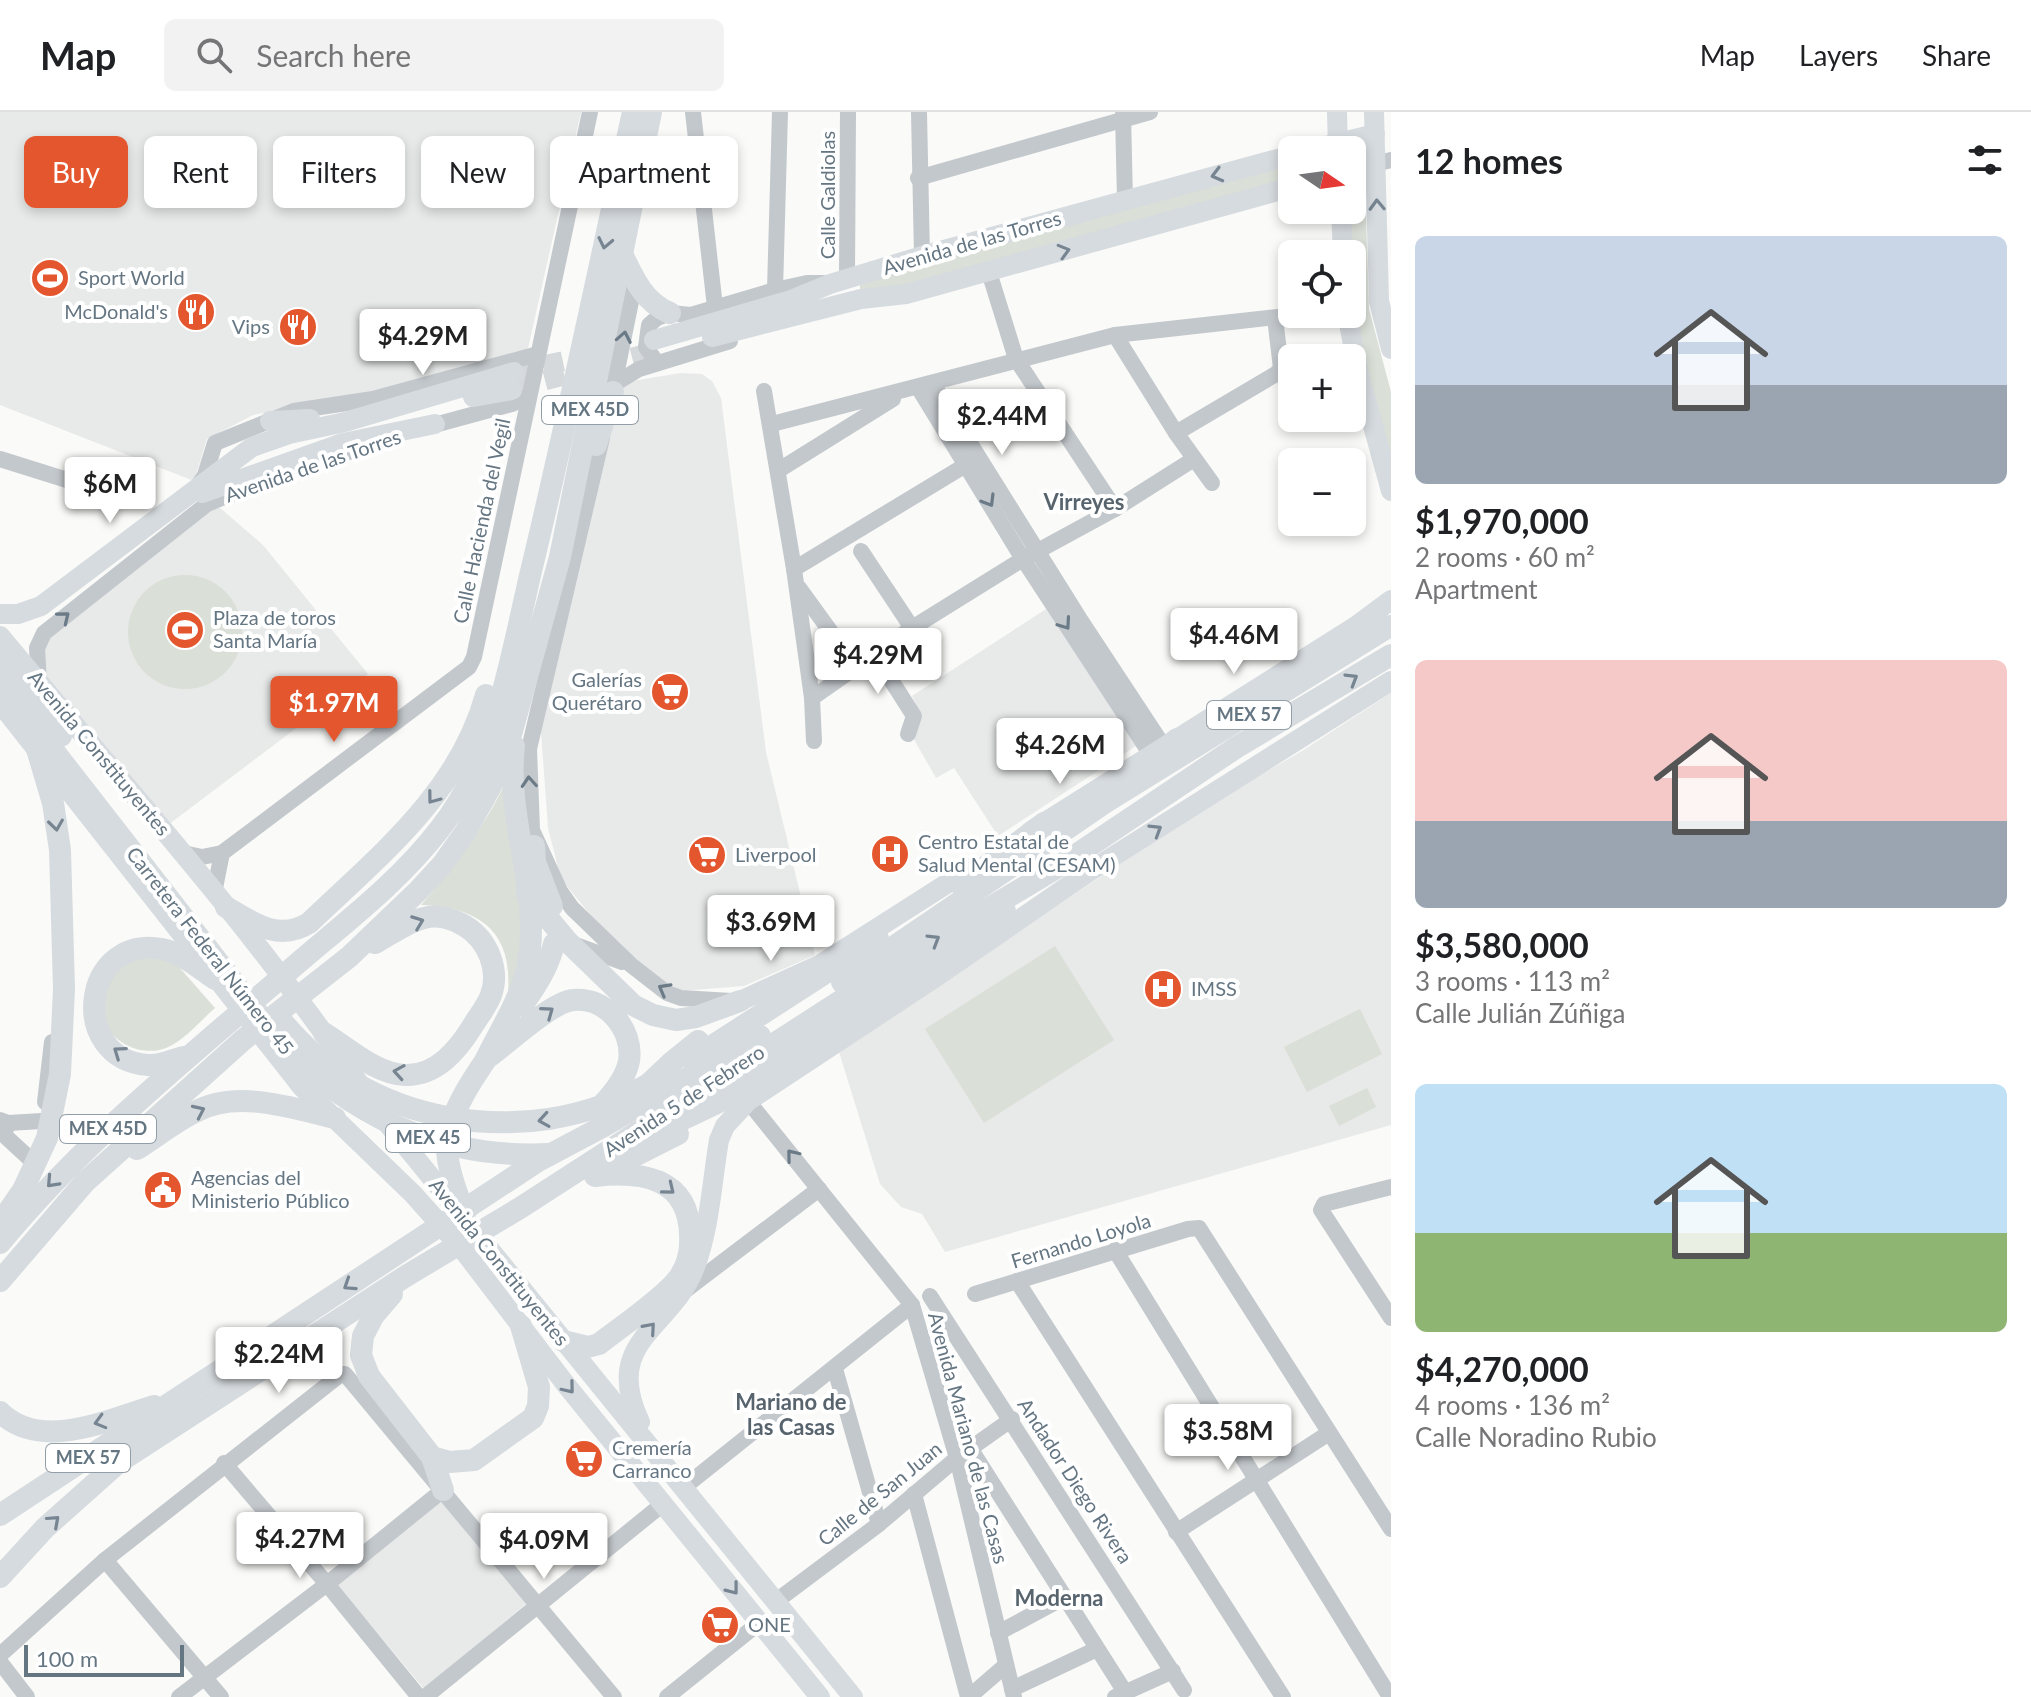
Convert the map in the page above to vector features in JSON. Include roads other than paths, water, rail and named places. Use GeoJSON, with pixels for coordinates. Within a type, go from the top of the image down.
{"type":"FeatureCollection","features":[{"type":"Feature","properties":{"kind":"highway","name":"MEX 45D"},"geometry":{"type":"LineString","coordinates":[[0,1281],[66,1202],[235,1032],[295,965],[378,897],[412,863],[442,827],[468,786],[495,718],[563,437],[633,112]]}},
{"type":"Feature","properties":{"kind":"highway","name":"MEX 45D"},"geometry":{"type":"LineString","coordinates":[[0,1243],[83,1151],[192,1054],[311,987],[349,957],[418,891],[442,865],[466,831],[507,749],[560,557],[651,112]]}},
{"type":"Feature","properties":{"kind":"highway"},"geometry":{"type":"LineString","coordinates":[[622,254],[635,282],[656,307],[670,313]]}},
{"type":"Feature","properties":{"kind":"highway"},"geometry":{"type":"LineString","coordinates":[[560,557],[614,387]]}},
{"type":"Feature","properties":{"kind":"highway"},"geometry":{"type":"LineString","coordinates":[[220,900],[261,927],[274,931],[294,931],[302,927],[403,834],[456,767],[481,714],[530,530],[563,437]]}},
{"type":"Feature","properties":{"kind":"highway","name":"Avenida 5 de Febrero"},"geometry":{"type":"LineString","coordinates":[[0,1515],[538,1161],[795,1015],[1048,831],[1106,802],[1390,626]]}},
{"type":"Feature","properties":{"kind":"highway"},"geometry":{"type":"LineString","coordinates":[[1106,802],[1194,737],[1331,652],[1369,635],[1391,635]]}},
{"type":"Feature","properties":{"kind":"highway","name":"Avenida 5 de Febrero"},"geometry":{"type":"LineString","coordinates":[[0,1577],[45,1528],[119,1462],[924,947],[1058,867],[1237,747],[1391,655]]}},
{"type":"Feature","properties":{"kind":"highway","name":"Carretera Federal Número 45"},"geometry":{"type":"LineString","coordinates":[[0,659],[50,744],[289,1053],[337,1095],[365,1111],[398,1128],[460,1147],[526,1155],[571,1153],[642,1138],[723,1100],[931,967],[1058,867]]}},
{"type":"Feature","properties":{"kind":"highway","name":"Carretera Federal Número 45"},"geometry":{"type":"LineString","coordinates":[[0,686],[293,1035],[319,1059],[380,1095],[416,1110],[460,1120],[502,1124],[544,1121],[624,1098],[694,1057],[1048,831]]}},
{"type":"Feature","properties":{"kind":"highway"},"geometry":{"type":"LineString","coordinates":[[465,1216],[450,1168],[448,1132],[453,1116],[520,990],[527,968],[530,920],[512,781],[520,706]]}},
{"type":"Feature","properties":{"kind":"highway"},"geometry":{"type":"LineString","coordinates":[[0,1223],[23,1190],[47,1138],[60,1074],[64,989],[60,850],[53,803],[50,744]]}},
{"type":"Feature","properties":{"kind":"highway","name":"MEX 57"},"geometry":{"type":"LineString","coordinates":[[1106,802],[1164,747]]}},
{"type":"Feature","properties":{"kind":"highway"},"geometry":{"type":"LineString","coordinates":[[532,830],[535,862],[552,906]]}},
{"type":"Feature","properties":{"kind":"highway"},"geometry":{"type":"LineString","coordinates":[[527,893],[561,943],[633,1005],[653,1015],[676,1020],[696,1017],[740,1001]]}},
{"type":"Feature","properties":{"kind":"highway"},"geometry":{"type":"LineString","coordinates":[[324,1033],[364,1060],[387,1071],[406,1075],[424,1072],[441,1064],[465,1039],[493,989],[491,960],[483,942],[469,928],[442,917],[423,918],[349,957]]}},
{"type":"Feature","properties":{"kind":"highway"},"geometry":{"type":"LineString","coordinates":[[486,1059],[542,978],[561,943]]}},
{"type":"Feature","properties":{"kind":"highway"},"geometry":{"type":"LineString","coordinates":[[192,1054],[147,1065],[119,1055],[105,1042],[96,1025],[93,1007],[96,988],[110,964],[125,954],[143,948],[170,951],[215,979]]}},
{"type":"Feature","properties":{"kind":"highway"},"geometry":{"type":"LineString","coordinates":[[604,1126],[672,1062],[719,1026],[821,964]]}},
{"type":"Feature","properties":{"kind":"highway"},"geometry":{"type":"LineString","coordinates":[[486,1059],[554,1007],[574,1000],[591,1002],[607,1009],[624,1029],[629,1064],[617,1088],[597,1111],[538,1161]]}},
{"type":"Feature","properties":{"kind":"highway"},"geometry":{"type":"LineString","coordinates":[[513,1212],[595,1176],[748,1101]]}},
{"type":"Feature","properties":{"kind":"highway"},"geometry":{"type":"LineString","coordinates":[[85,1182],[196,1111],[216,1104],[260,1102],[335,1118]]}},
{"type":"Feature","properties":{"kind":"highway"},"geometry":{"type":"LineString","coordinates":[[563,1341],[588,1347],[599,1344],[675,1283],[685,1267],[690,1248],[687,1211],[670,1188],[642,1175],[595,1176]]}},
{"type":"Feature","properties":{"kind":"highway"},"geometry":{"type":"LineString","coordinates":[[0,1297],[66,1202]]}},
{"type":"Feature","properties":{"kind":"highway"},"geometry":{"type":"LineString","coordinates":[[406,1276],[374,1315],[363,1336],[361,1355],[369,1376],[432,1457],[443,1490]]}},
{"type":"Feature","properties":{"kind":"highway"},"geometry":{"type":"LineString","coordinates":[[432,1457],[455,1463],[474,1460],[533,1418],[538,1406],[539,1387],[521,1326]]}},
{"type":"Feature","properties":{"kind":"highway"},"geometry":{"type":"LineString","coordinates":[[0,1412],[11,1423],[35,1431],[67,1431],[175,1400]]}},
{"type":"Feature","properties":{"kind":"main road"},"geometry":{"type":"LineString","coordinates":[[1337,112],[1338,136]]}},
{"type":"Feature","properties":{"kind":"main road"},"geometry":{"type":"LineString","coordinates":[[1366,359],[1391,351],[1385,301],[1383,132],[1374,112]]}},
{"type":"Feature","properties":{"kind":"main road","name":"Avenida de las Torres"},"geometry":{"type":"LineString","coordinates":[[656,351],[838,281],[1278,159]]}},
{"type":"Feature","properties":{"kind":"main road","name":"Avenida de las Torres"},"geometry":{"type":"LineString","coordinates":[[656,351],[861,299],[906,294],[1278,190]]}},
{"type":"Feature","properties":{"kind":"main road"},"geometry":{"type":"LineString","coordinates":[[1132,198],[1147,228]]}},
{"type":"Feature","properties":{"kind":"main road"},"geometry":{"type":"LineString","coordinates":[[1360,328],[1391,445]]}},
{"type":"Feature","properties":{"kind":"main road","name":"Avenida de las Torres"},"geometry":{"type":"LineString","coordinates":[[345,431],[401,406],[516,385]]}},
{"type":"Feature","properties":{"kind":"main road","name":"Avenida de las Torres"},"geometry":{"type":"LineString","coordinates":[[345,431],[431,417],[516,385]]}},
{"type":"Feature","properties":{"kind":"main road"},"geometry":{"type":"LineString","coordinates":[[1366,399],[1391,491]]}},
{"type":"Feature","properties":{"kind":"main road"},"geometry":{"type":"LineString","coordinates":[[261,424],[401,406]]}},
{"type":"Feature","properties":{"kind":"main road"},"geometry":{"type":"LineString","coordinates":[[256,483],[263,467],[283,454],[400,421],[431,417]]}},
{"type":"Feature","properties":{"kind":"main road"},"geometry":{"type":"LineString","coordinates":[[0,624],[24,624],[35,619],[196,491],[276,449],[345,431]]}},
{"type":"Feature","properties":{"kind":"main road"},"geometry":{"type":"LineString","coordinates":[[0,614],[29,611],[53,598],[252,447],[289,434],[345,431]]}},
{"type":"Feature","properties":{"kind":"main road","name":"Avenida 5 de Febrero"},"geometry":{"type":"LineString","coordinates":[[740,1001],[821,964],[1048,831],[1164,747],[1356,626],[1391,600]]}},
{"type":"Feature","properties":{"kind":"main road","name":"Avenida Constituyentes"},"geometry":{"type":"LineString","coordinates":[[0,636],[183,853],[324,1033],[385,1122],[465,1216],[853,1697]]}},
{"type":"Feature","properties":{"kind":"main road","name":"Avenida 5 de Febrero"},"geometry":{"type":"LineString","coordinates":[[653,1451],[629,1400],[627,1380],[640,1340],[680,1294],[694,1271],[701,1250],[719,1140],[725,1126],[748,1101],[1090,871],[1391,681]]}},
{"type":"Feature","properties":{"kind":"main road","name":"Avenida Constituyentes"},"geometry":{"type":"LineString","coordinates":[[0,703],[50,744],[215,979],[302,1087],[413,1194],[463,1250],[820,1697]]}},
{"type":"Feature","properties":{"kind":"street","name":"Calle Hacienda del Vegil"},"geometry":{"type":"LineString","coordinates":[[222,853],[469,667],[474,657],[516,385],[538,354],[590,112]]}},
{"type":"Feature","properties":{"kind":"street"},"geometry":{"type":"LineString","coordinates":[[693,112],[715,307]]}},
{"type":"Feature","properties":{"kind":"street"},"geometry":{"type":"LineString","coordinates":[[775,290],[780,112]]}},
{"type":"Feature","properties":{"kind":"street","name":"Calle Galdiolas"},"geometry":{"type":"LineString","coordinates":[[838,281],[848,112]]}},
{"type":"Feature","properties":{"kind":"street"},"geometry":{"type":"LineString","coordinates":[[919,112],[922,256]]}},
{"type":"Feature","properties":{"kind":"street"},"geometry":{"type":"LineString","coordinates":[[918,178],[1123,117],[1150,112]]}},
{"type":"Feature","properties":{"kind":"street"},"geometry":{"type":"LineString","coordinates":[[1123,117],[1132,198]]}},
{"type":"Feature","properties":{"kind":"street"},"geometry":{"type":"LineString","coordinates":[[989,272],[1016,359],[1115,509]]}},
{"type":"Feature","properties":{"kind":"street"},"geometry":{"type":"LineString","coordinates":[[656,351],[646,347],[649,325],[670,313],[687,316],[775,290],[807,283],[838,281]]}},
{"type":"Feature","properties":{"kind":"street"},"geometry":{"type":"LineString","coordinates":[[635,282],[614,387],[529,749],[532,830],[560,891],[572,908],[631,965],[667,993],[681,998],[740,1001]]}},
{"type":"Feature","properties":{"kind":"street"},"geometry":{"type":"LineString","coordinates":[[1176,433],[1276,374],[1282,360],[1275,318]]}},
{"type":"Feature","properties":{"kind":"street"},"geometry":{"type":"LineString","coordinates":[[772,424],[1115,335],[1278,318]]}},
{"type":"Feature","properties":{"kind":"street"},"geometry":{"type":"LineString","coordinates":[[1115,335],[1176,433],[1212,483]]}},
{"type":"Feature","properties":{"kind":"street","name":"Avenida de las Torres"},"geometry":{"type":"LineString","coordinates":[[614,387],[639,369],[656,351]]}},
{"type":"Feature","properties":{"kind":"street","name":"Avenida de las Torres"},"geometry":{"type":"LineString","coordinates":[[0,607],[35,602],[196,491],[205,475],[215,443],[294,411],[373,399],[516,385],[538,354]]}},
{"type":"Feature","properties":{"kind":"street"},"geometry":{"type":"LineString","coordinates":[[919,387],[973,461],[1030,555],[1164,747]]}},
{"type":"Feature","properties":{"kind":"street"},"geometry":{"type":"LineString","coordinates":[[779,470],[919,387]]}},
{"type":"Feature","properties":{"kind":"street"},"geometry":{"type":"LineString","coordinates":[[764,391],[772,424],[795,577],[812,698],[814,741]]}},
{"type":"Feature","properties":{"kind":"street"},"geometry":{"type":"LineString","coordinates":[[812,698],[912,628],[1194,459]]}},
{"type":"Feature","properties":{"kind":"street"},"geometry":{"type":"LineString","coordinates":[[795,577],[973,461]]}},
{"type":"Feature","properties":{"kind":"street"},"geometry":{"type":"LineString","coordinates":[[3,463],[83,485]]}},
{"type":"Feature","properties":{"kind":"street","name":"Avenida de las Torres"},"geometry":{"type":"LineString","coordinates":[[39,683],[37,648],[44,633],[197,511],[256,483]]}},
{"type":"Feature","properties":{"kind":"street"},"geometry":{"type":"LineString","coordinates":[[196,491],[212,487],[235,492]]}},
{"type":"Feature","properties":{"kind":"street"},"geometry":{"type":"LineString","coordinates":[[861,551],[912,628]]}},
{"type":"Feature","properties":{"kind":"street"},"geometry":{"type":"LineString","coordinates":[[795,577],[857,668]]}},
{"type":"Feature","properties":{"kind":"street"},"geometry":{"type":"LineString","coordinates":[[875,655],[914,716],[908,734]]}},
{"type":"Feature","properties":{"kind":"street"},"geometry":{"type":"LineString","coordinates":[[183,853],[202,857],[222,853],[220,900]]}},
{"type":"Feature","properties":{"kind":"street"},"geometry":{"type":"LineString","coordinates":[[561,943],[631,965]]}},
{"type":"Feature","properties":{"kind":"street"},"geometry":{"type":"LineString","coordinates":[[0,1206],[29,1158],[42,1121],[54,1031],[64,989]]}},
{"type":"Feature","properties":{"kind":"street","name":"Avenida Mariano de las Casas"},"geometry":{"type":"LineString","coordinates":[[748,1101],[912,1305],[963,1453],[998,1633],[1013,1693]]}},
{"type":"Feature","properties":{"kind":"street"},"geometry":{"type":"LineString","coordinates":[[3,1128],[42,1121]]}},
{"type":"Feature","properties":{"kind":"street"},"geometry":{"type":"LineString","coordinates":[[3,1128],[29,1158]]}},
{"type":"Feature","properties":{"kind":"street"},"geometry":{"type":"LineString","coordinates":[[1391,1187],[1321,1207],[1391,1318]]}},
{"type":"Feature","properties":{"kind":"street"},"geometry":{"type":"LineString","coordinates":[[680,1294],[819,1189]]}},
{"type":"Feature","properties":{"kind":"street","name":"Fernando Loyola"},"geometry":{"type":"LineString","coordinates":[[975,1294],[1115,1250],[1199,1228],[1329,1433]]}},
{"type":"Feature","properties":{"kind":"street"},"geometry":{"type":"LineString","coordinates":[[1115,1250],[1385,1693]]}},
{"type":"Feature","properties":{"kind":"street"},"geometry":{"type":"LineString","coordinates":[[1017,1281],[1283,1697]]}},
{"type":"Feature","properties":{"kind":"street","name":"Andador Diego Rivera"},"geometry":{"type":"LineString","coordinates":[[930,1296],[1184,1690]]}},
{"type":"Feature","properties":{"kind":"street"},"geometry":{"type":"LineString","coordinates":[[683,1488],[912,1305]]}},
{"type":"Feature","properties":{"kind":"street"},"geometry":{"type":"LineString","coordinates":[[835,1369],[879,1524]]}},
{"type":"Feature","properties":{"kind":"street"},"geometry":{"type":"LineString","coordinates":[[0,1655],[105,1560],[224,1463],[338,1374],[345,1374],[614,1697]]}},
{"type":"Feature","properties":{"kind":"street","name":"Calle de San Juan"},"geometry":{"type":"LineString","coordinates":[[775,1602],[879,1524],[963,1453],[1012,1419]]}},
{"type":"Feature","properties":{"kind":"street"},"geometry":{"type":"LineString","coordinates":[[1176,1532],[1329,1433],[1391,1529]]}},
{"type":"Feature","properties":{"kind":"street"},"geometry":{"type":"LineString","coordinates":[[963,1453],[1065,1597],[1120,1694],[1173,1671]]}},
{"type":"Feature","properties":{"kind":"street"},"geometry":{"type":"LineString","coordinates":[[224,1463],[419,1697]]}},
{"type":"Feature","properties":{"kind":"street"},"geometry":{"type":"LineString","coordinates":[[179,1697],[443,1490]]}},
{"type":"Feature","properties":{"kind":"street"},"geometry":{"type":"LineString","coordinates":[[914,1494],[969,1697],[1006,1665]]}},
{"type":"Feature","properties":{"kind":"street"},"geometry":{"type":"LineString","coordinates":[[425,1697],[664,1503]]}},
{"type":"Feature","properties":{"kind":"street"},"geometry":{"type":"LineString","coordinates":[[105,1560],[221,1697]]}},
{"type":"Feature","properties":{"kind":"street"},"geometry":{"type":"LineString","coordinates":[[998,1633],[1065,1597]]}},
{"type":"Feature","properties":{"kind":"street"},"geometry":{"type":"LineString","coordinates":[[667,1697],[759,1623]]}},
{"type":"Feature","properties":{"kind":"street"},"geometry":{"type":"LineString","coordinates":[[1013,1693],[1097,1649]]}},
{"type":"Feature","properties":{"kind":"street"},"geometry":{"type":"LineString","coordinates":[[0,1662],[27,1697]]}},
{"type":"Feature","properties":{"kind":"tunnel"},"geometry":{"type":"LineString","coordinates":[[516,388],[658,351]]}},
{"type":"Feature","properties":{"kind":"tunnel"},"geometry":{"type":"LineString","coordinates":[[514,372],[592,355]]}},
{"type":"Feature","properties":{"kind":"place","name":"Sport World"},"geometry":{"type":"Point","coordinates":[50,278]}},
{"type":"Feature","properties":{"kind":"place","name":"McDonald's"},"geometry":{"type":"Point","coordinates":[196,312]}},
{"type":"Feature","properties":{"kind":"place","name":"Vips"},"geometry":{"type":"Point","coordinates":[298,327]}},
{"type":"Feature","properties":{"kind":"place","name":"Plaza de toros Santa María"},"geometry":{"type":"Point","coordinates":[185,630]}},
{"type":"Feature","properties":{"kind":"place","name":"Galerías Querétaro"},"geometry":{"type":"Point","coordinates":[670,692]}},
{"type":"Feature","properties":{"kind":"place","name":"Centro Estatal de Salud Mental (CESAM)"},"geometry":{"type":"Point","coordinates":[890,854]}},
{"type":"Feature","properties":{"kind":"place","name":"Liverpool"},"geometry":{"type":"Point","coordinates":[707,855]}},
{"type":"Feature","properties":{"kind":"place","name":"IMSS"},"geometry":{"type":"Point","coordinates":[1163,989]}},
{"type":"Feature","properties":{"kind":"place","name":"Agencias del Ministerio Público"},"geometry":{"type":"Point","coordinates":[163,1190]}},
{"type":"Feature","properties":{"kind":"place","name":"Cremería Carranco"},"geometry":{"type":"Point","coordinates":[584,1459]}},
{"type":"Feature","properties":{"kind":"place","name":"ONE"},"geometry":{"type":"Point","coordinates":[720,1625]}},
{"type":"Feature","properties":{"kind":"district","name":"Virreyes"},"geometry":{"type":"Point","coordinates":[1084,502]}},
{"type":"Feature","properties":{"kind":"district","name":"Mariano de las Casas"},"geometry":{"type":"Point","coordinates":[791,1414]}},
{"type":"Feature","properties":{"kind":"district","name":"Moderna"},"geometry":{"type":"Point","coordinates":[1059,1598]}}]}
